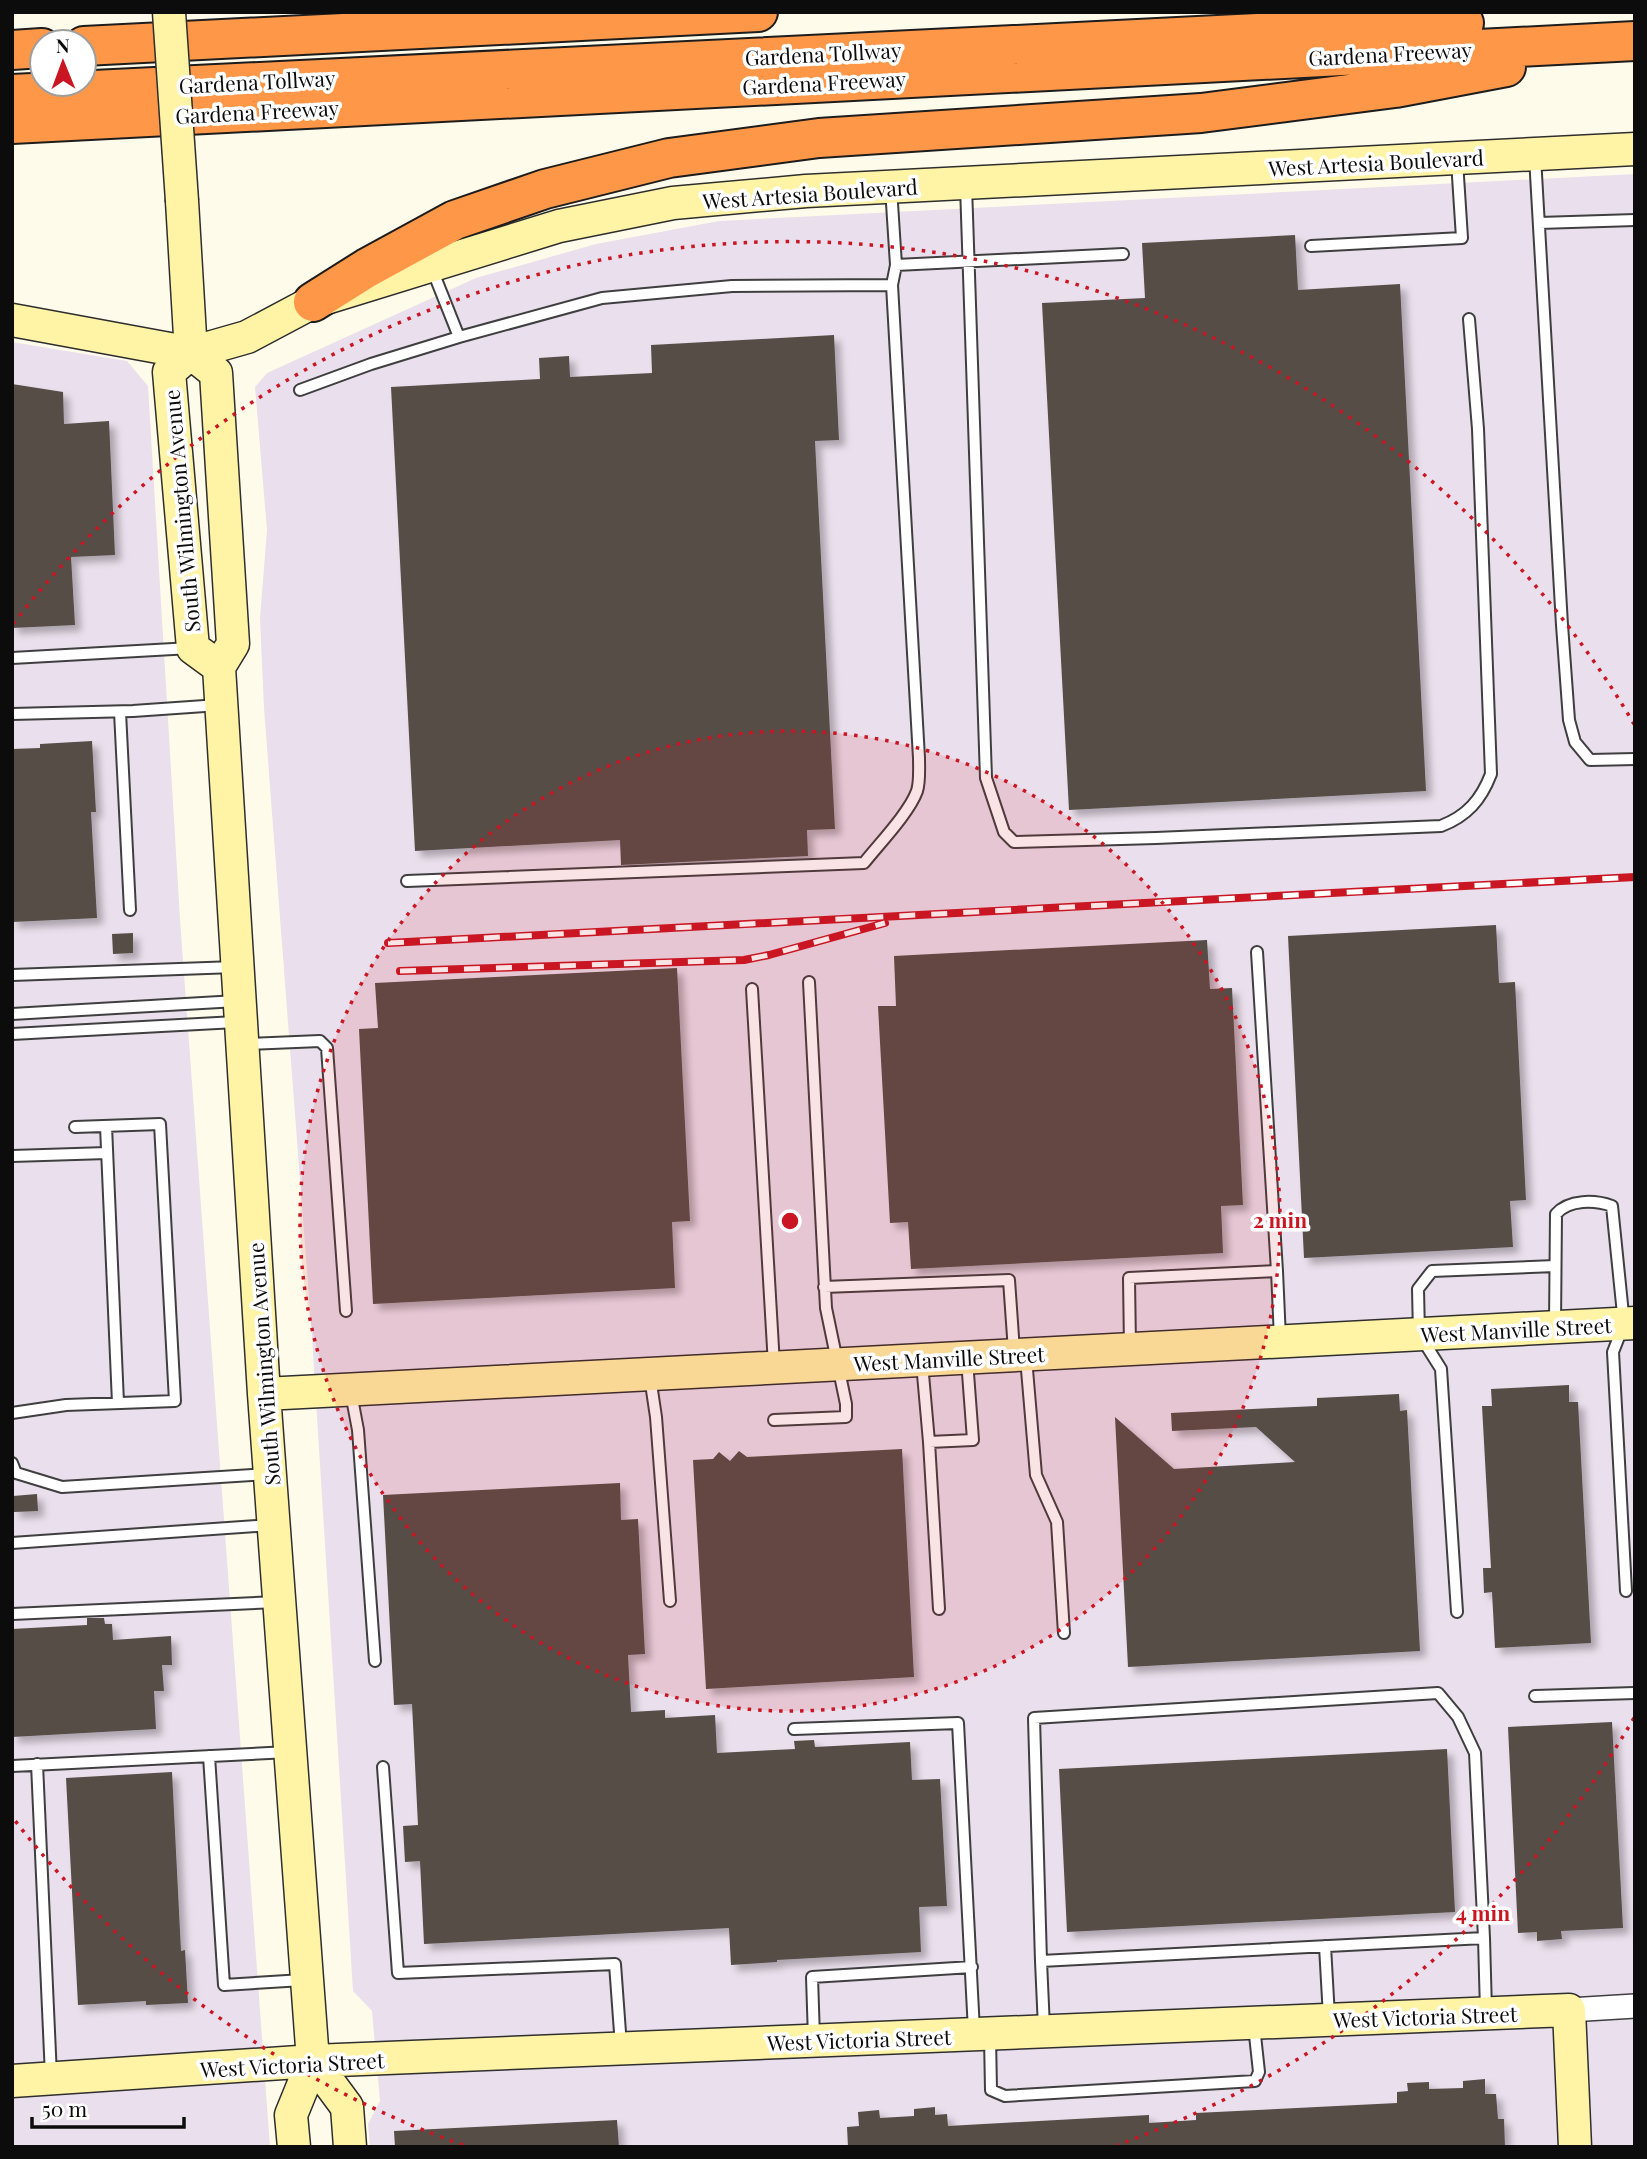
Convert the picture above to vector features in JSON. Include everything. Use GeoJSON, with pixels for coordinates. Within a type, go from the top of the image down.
{"type":"FeatureCollection","features":[{"type":"Feature","properties":{"kind":"highway"},"geometry":{"type":"LineString","coordinates":[[98,45],[758,12]]}},
{"type":"Feature","properties":{"kind":"highway","name":"Gardena Tollway"},"geometry":{"type":"LineString","coordinates":[[98,72],[1227,12]]}},
{"type":"Feature","properties":{"kind":"highway","name":"Gardena Tollway"},"geometry":{"type":"LineString","coordinates":[[12,94],[1635,15]]}},
{"type":"Feature","properties":{"kind":"highway"},"geometry":{"type":"LineString","coordinates":[[313,302],[367,268],[455,220],[545,189],[669,158],[818,138],[1201,113],[1395,88],[1635,42]]}},
{"type":"Feature","properties":{"kind":"highway","name":"Gardena Freeway"},"geometry":{"type":"LineString","coordinates":[[12,124],[1635,42]]}},
{"type":"Feature","properties":{"kind":"main road"},"geometry":{"type":"LineString","coordinates":[[169,12],[191,353]]}},
{"type":"Feature","properties":{"kind":"main road","name":"West Artesia Boulevard"},"geometry":{"type":"LineString","coordinates":[[12,320],[191,353],[247,337],[313,302],[559,226],[673,203],[806,191],[1635,149]]}},
{"type":"Feature","properties":{"kind":"main road","name":"South Wilmington Avenue"},"geometry":{"type":"LineString","coordinates":[[219,667],[193,648],[169,372],[191,353],[216,373],[233,643],[219,667],[264,1394],[313,2061],[291,2115],[294,2147]]}},
{"type":"Feature","properties":{"kind":"main road","name":"West Manville Street"},"geometry":{"type":"LineString","coordinates":[[264,1394],[1630,1324]]}},
{"type":"Feature","properties":{"kind":"main road"},"geometry":{"type":"LineString","coordinates":[[1569,2010],[1575,2147]]}},
{"type":"Feature","properties":{"kind":"main road","name":"West Victoria Street"},"geometry":{"type":"LineString","coordinates":[[12,2081],[313,2061],[1569,2010]]}},
{"type":"Feature","properties":{"kind":"main road"},"geometry":{"type":"LineString","coordinates":[[313,2061],[347,2107],[350,2147]]}},
{"type":"Feature","properties":{"kind":"street"},"geometry":{"type":"LineString","coordinates":[[1569,2010],[1635,2006]]}},
{"type":"Feature","properties":{"kind":"lane"},"geometry":{"type":"LineString","coordinates":[[1535,154],[1569,720],[1575,742],[1590,760],[1635,759]]}},
{"type":"Feature","properties":{"kind":"lane"},"geometry":{"type":"LineString","coordinates":[[1311,246],[1461,238],[1456,158]]}},
{"type":"Feature","properties":{"kind":"lane"},"geometry":{"type":"LineString","coordinates":[[965,183],[986,778],[1004,832],[1014,842],[1441,826],[1457,820],[1484,793],[1491,774],[1478,429],[1469,319]]}},
{"type":"Feature","properties":{"kind":"lane"},"geometry":{"type":"LineString","coordinates":[[407,881],[863,863],[901,816],[917,791],[919,758],[892,285],[896,265],[891,187]]}},
{"type":"Feature","properties":{"kind":"lane"},"geometry":{"type":"LineString","coordinates":[[1539,223],[1635,220]]}},
{"type":"Feature","properties":{"kind":"lane"},"geometry":{"type":"LineString","coordinates":[[896,265],[1123,254]]}},
{"type":"Feature","properties":{"kind":"lane"},"geometry":{"type":"LineString","coordinates":[[431,266],[458,337]]}},
{"type":"Feature","properties":{"kind":"lane"},"geometry":{"type":"LineString","coordinates":[[300,390],[458,337],[602,298],[732,286],[892,285]]}},
{"type":"Feature","properties":{"kind":"lane"},"geometry":{"type":"LineString","coordinates":[[12,658],[193,648]]}},
{"type":"Feature","properties":{"kind":"lane"},"geometry":{"type":"LineString","coordinates":[[12,714],[120,712],[222,705]]}},
{"type":"Feature","properties":{"kind":"lane"},"geometry":{"type":"LineString","coordinates":[[120,712],[131,910]]}},
{"type":"Feature","properties":{"kind":"lane"},"geometry":{"type":"LineString","coordinates":[[1257,952],[1280,1341]]}},
{"type":"Feature","properties":{"kind":"lane"},"geometry":{"type":"LineString","coordinates":[[12,975],[238,967]]}},
{"type":"Feature","properties":{"kind":"lane"},"geometry":{"type":"LineString","coordinates":[[774,1420],[846,1417],[846,1404],[836,1364],[824,1287],[810,982]]}},
{"type":"Feature","properties":{"kind":"lane"},"geometry":{"type":"LineString","coordinates":[[752,989],[774,1368]]}},
{"type":"Feature","properties":{"kind":"lane"},"geometry":{"type":"LineString","coordinates":[[12,1013],[241,1022],[320,1041],[327,1048],[346,1311]]}},
{"type":"Feature","properties":{"kind":"lane"},"geometry":{"type":"LineString","coordinates":[[12,1034],[241,1022]]}},
{"type":"Feature","properties":{"kind":"lane"},"geometry":{"type":"LineString","coordinates":[[12,1413],[66,1405],[175,1401],[160,1124],[75,1127]]}},
{"type":"Feature","properties":{"kind":"lane"},"geometry":{"type":"LineString","coordinates":[[106,1126],[118,1403]]}},
{"type":"Feature","properties":{"kind":"lane"},"geometry":{"type":"LineString","coordinates":[[12,1156],[107,1153]]}},
{"type":"Feature","properties":{"kind":"lane"},"geometry":{"type":"LineString","coordinates":[[1555,1328],[1556,1216],[1560,1209],[1581,1202],[1602,1202],[1612,1206],[1630,1324],[1613,1352],[1626,1591]]}},
{"type":"Feature","properties":{"kind":"lane"},"geometry":{"type":"LineString","coordinates":[[1457,1612],[1441,1369],[1419,1334],[1418,1289],[1432,1271],[1555,1266]]}},
{"type":"Feature","properties":{"kind":"lane"},"geometry":{"type":"LineString","coordinates":[[1130,1349],[1129,1278],[1277,1271]]}},
{"type":"Feature","properties":{"kind":"lane"},"geometry":{"type":"LineString","coordinates":[[824,1287],[1009,1280],[1036,1475],[1057,1522],[1064,1633]]}},
{"type":"Feature","properties":{"kind":"lane"},"geometry":{"type":"LineString","coordinates":[[929,1442],[973,1440],[967,1358]]}},
{"type":"Feature","properties":{"kind":"lane"},"geometry":{"type":"LineString","coordinates":[[922,1360],[939,1609]]}},
{"type":"Feature","properties":{"kind":"lane"},"geometry":{"type":"LineString","coordinates":[[650,1374],[656,1417],[670,1601]]}},
{"type":"Feature","properties":{"kind":"lane"},"geometry":{"type":"LineString","coordinates":[[350,1390],[358,1430],[375,1661]]}},
{"type":"Feature","properties":{"kind":"lane"},"geometry":{"type":"LineString","coordinates":[[12,1463],[16,1473],[62,1486],[270,1473]]}},
{"type":"Feature","properties":{"kind":"lane"},"geometry":{"type":"LineString","coordinates":[[12,1543],[274,1525]]}},
{"type":"Feature","properties":{"kind":"lane"},"geometry":{"type":"LineString","coordinates":[[12,1614],[279,1602]]}},
{"type":"Feature","properties":{"kind":"lane"},"geometry":{"type":"LineString","coordinates":[[1044,2032],[1034,1718],[1362,1696],[1438,1693],[1458,1717],[1475,1753],[1487,2014]]}},
{"type":"Feature","properties":{"kind":"lane"},"geometry":{"type":"LineString","coordinates":[[1535,1696],[1635,1693]]}},
{"type":"Feature","properties":{"kind":"lane"},"geometry":{"type":"LineString","coordinates":[[794,1729],[958,1723],[972,1967],[991,2090],[1005,2096],[1255,2081],[1259,2072],[1254,2023]]}},
{"type":"Feature","properties":{"kind":"lane"},"geometry":{"type":"LineString","coordinates":[[12,1766],[290,1752]]}},
{"type":"Feature","properties":{"kind":"lane"},"geometry":{"type":"LineString","coordinates":[[209,1756],[224,1985],[307,1980]]}},
{"type":"Feature","properties":{"kind":"lane"},"geometry":{"type":"LineString","coordinates":[[37,1765],[51,2078]]}},
{"type":"Feature","properties":{"kind":"lane"},"geometry":{"type":"LineString","coordinates":[[383,1767],[398,1973],[615,1964],[621,2049]]}},
{"type":"Feature","properties":{"kind":"lane"},"geometry":{"type":"LineString","coordinates":[[1041,1961],[1484,1938]]}},
{"type":"Feature","properties":{"kind":"lane"},"geometry":{"type":"LineString","coordinates":[[1325,1947],[1329,2020]]}},
{"type":"Feature","properties":{"kind":"lane"},"geometry":{"type":"LineString","coordinates":[[814,2041],[812,1977],[972,1967]]}},
{"type":"Feature","properties":{"kind":"shaded area"},"geometry":{"type":"Polygon","coordinates":[[[1635,174],[1635,2147],[370,2147],[368,2124],[380,2101],[372,2011],[353,1991],[312,1337],[264,708],[260,618],[267,530],[255,387],[267,373],[476,278],[596,244],[719,221],[1635,174]]]}},
{"type":"Feature","properties":{"kind":"shaded area"},"geometry":{"type":"Polygon","coordinates":[[[12,342],[127,361],[148,386],[180,919],[270,2147],[12,2147],[12,342]]]}},
{"type":"Feature","properties":{"kind":"building"},"geometry":{"type":"Polygon","coordinates":[[[1295,235],[1298,290],[1400,284],[1426,791],[1069,810],[1042,303],[1145,298],[1142,243],[1295,235]]]}},
{"type":"Feature","properties":{"kind":"building"},"geometry":{"type":"Polygon","coordinates":[[[834,335],[839,440],[815,441],[835,829],[807,830],[808,856],[621,865],[620,840],[415,851],[391,387],[540,379],[539,358],[569,356],[570,377],[652,373],[651,345],[834,335]]]}},
{"type":"Feature","properties":{"kind":"building"},"geometry":{"type":"Polygon","coordinates":[[[12,384],[63,392],[64,424],[109,421],[115,555],[71,557],[75,625],[12,628],[12,384]]]}},
{"type":"Feature","properties":{"kind":"building"},"geometry":{"type":"Polygon","coordinates":[[[92,741],[96,812],[91,812],[97,918],[12,922],[12,749],[40,748],[40,744],[92,741]]]}},
{"type":"Feature","properties":{"kind":"building"},"geometry":{"type":"Polygon","coordinates":[[[1496,925],[1499,983],[1515,982],[1526,1200],[1510,1201],[1513,1247],[1304,1258],[1288,936],[1496,925]]]}},
{"type":"Feature","properties":{"kind":"building"},"geometry":{"type":"Polygon","coordinates":[[[133,933],[133,953],[113,954],[112,934],[133,933]]]}},
{"type":"Feature","properties":{"kind":"building"},"geometry":{"type":"Polygon","coordinates":[[[1207,940],[1210,989],[1232,988],[1243,1205],[1221,1206],[1223,1253],[911,1269],[908,1222],[890,1223],[878,1006],[896,1006],[894,956],[1207,940]]]}},
{"type":"Feature","properties":{"kind":"building"},"geometry":{"type":"Polygon","coordinates":[[[677,968],[690,1221],[672,1222],[675,1288],[373,1304],[359,1029],[378,1028],[375,983],[677,968]]]}},
{"type":"Feature","properties":{"kind":"building"},"geometry":{"type":"Polygon","coordinates":[[[1569,1385],[1569,1402],[1578,1402],[1591,1643],[1495,1648],[1492,1592],[1484,1593],[1483,1568],[1491,1568],[1482,1406],[1492,1406],[1491,1389],[1569,1385]]]}},
{"type":"Feature","properties":{"kind":"building"},"geometry":{"type":"Polygon","coordinates":[[[1399,1394],[1400,1411],[1407,1410],[1420,1651],[1128,1667],[1115,1417],[1174,1469],[1295,1462],[1256,1427],[1172,1431],[1171,1413],[1317,1406],[1317,1398],[1399,1394]]]}},
{"type":"Feature","properties":{"kind":"building"},"geometry":{"type":"Polygon","coordinates":[[[902,1449],[914,1677],[706,1689],[693,1460],[713,1459],[719,1452],[730,1461],[739,1451],[747,1457],[902,1449]]]}},
{"type":"Feature","properties":{"kind":"building"},"geometry":{"type":"Polygon","coordinates":[[[620,1483],[621,1520],[638,1519],[645,1654],[628,1655],[631,1712],[665,1710],[665,1718],[715,1715],[717,1753],[795,1749],[794,1741],[814,1740],[815,1747],[910,1742],[912,1780],[940,1779],[947,1906],[919,1907],[921,1952],[731,1965],[729,1928],[424,1944],[420,1861],[405,1862],[403,1826],[418,1825],[412,1704],[394,1705],[383,1495],[620,1483]]]}},
{"type":"Feature","properties":{"kind":"building"},"geometry":{"type":"Polygon","coordinates":[[[37,1494],[38,1511],[14,1512],[13,1496],[37,1494]]]}},
{"type":"Feature","properties":{"kind":"building"},"geometry":{"type":"Polygon","coordinates":[[[87,1618],[104,1618],[105,1624],[112,1624],[113,1640],[171,1636],[172,1665],[162,1665],[164,1691],[154,1691],[156,1729],[12,1737],[12,1629],[87,1625],[87,1618]]]}},
{"type":"Feature","properties":{"kind":"building"},"geometry":{"type":"Polygon","coordinates":[[[1612,1722],[1623,1928],[1561,1931],[1562,1939],[1537,1941],[1537,1932],[1518,1933],[1508,1727],[1612,1722]]]}},
{"type":"Feature","properties":{"kind":"building"},"geometry":{"type":"Polygon","coordinates":[[[1447,1749],[1455,1912],[1067,1932],[1059,1769],[1447,1749]]]}},
{"type":"Feature","properties":{"kind":"building"},"geometry":{"type":"Polygon","coordinates":[[[172,1772],[181,1951],[185,1950],[188,2003],[146,2005],[146,2001],[78,2005],[66,1778],[172,1772]]]}},
{"type":"Feature","properties":{"kind":"building"},"geometry":{"type":"Polygon","coordinates":[[[1485,2079],[1485,2094],[1496,2094],[1498,2119],[1504,2119],[1505,2147],[848,2147],[847,2127],[859,2126],[858,2112],[879,2110],[880,2118],[914,2116],[914,2109],[935,2107],[935,2115],[947,2114],[948,2126],[1149,2115],[1149,2123],[1196,2120],[1196,2113],[1397,2103],[1397,2092],[1408,2091],[1407,2083],[1429,2082],[1429,2089],[1463,2088],[1463,2081],[1485,2079]]]}},
{"type":"Feature","properties":{"kind":"building"},"geometry":{"type":"Polygon","coordinates":[[[617,2120],[619,2147],[395,2147],[394,2131],[617,2120]]]}},
{"type":"Feature","properties":{"kind":"railway"},"geometry":{"type":"LineString","coordinates":[[388,943],[1635,877]]}},
{"type":"Feature","properties":{"kind":"railway"},"geometry":{"type":"LineString","coordinates":[[400,971],[744,960],[885,923]]}}]}
